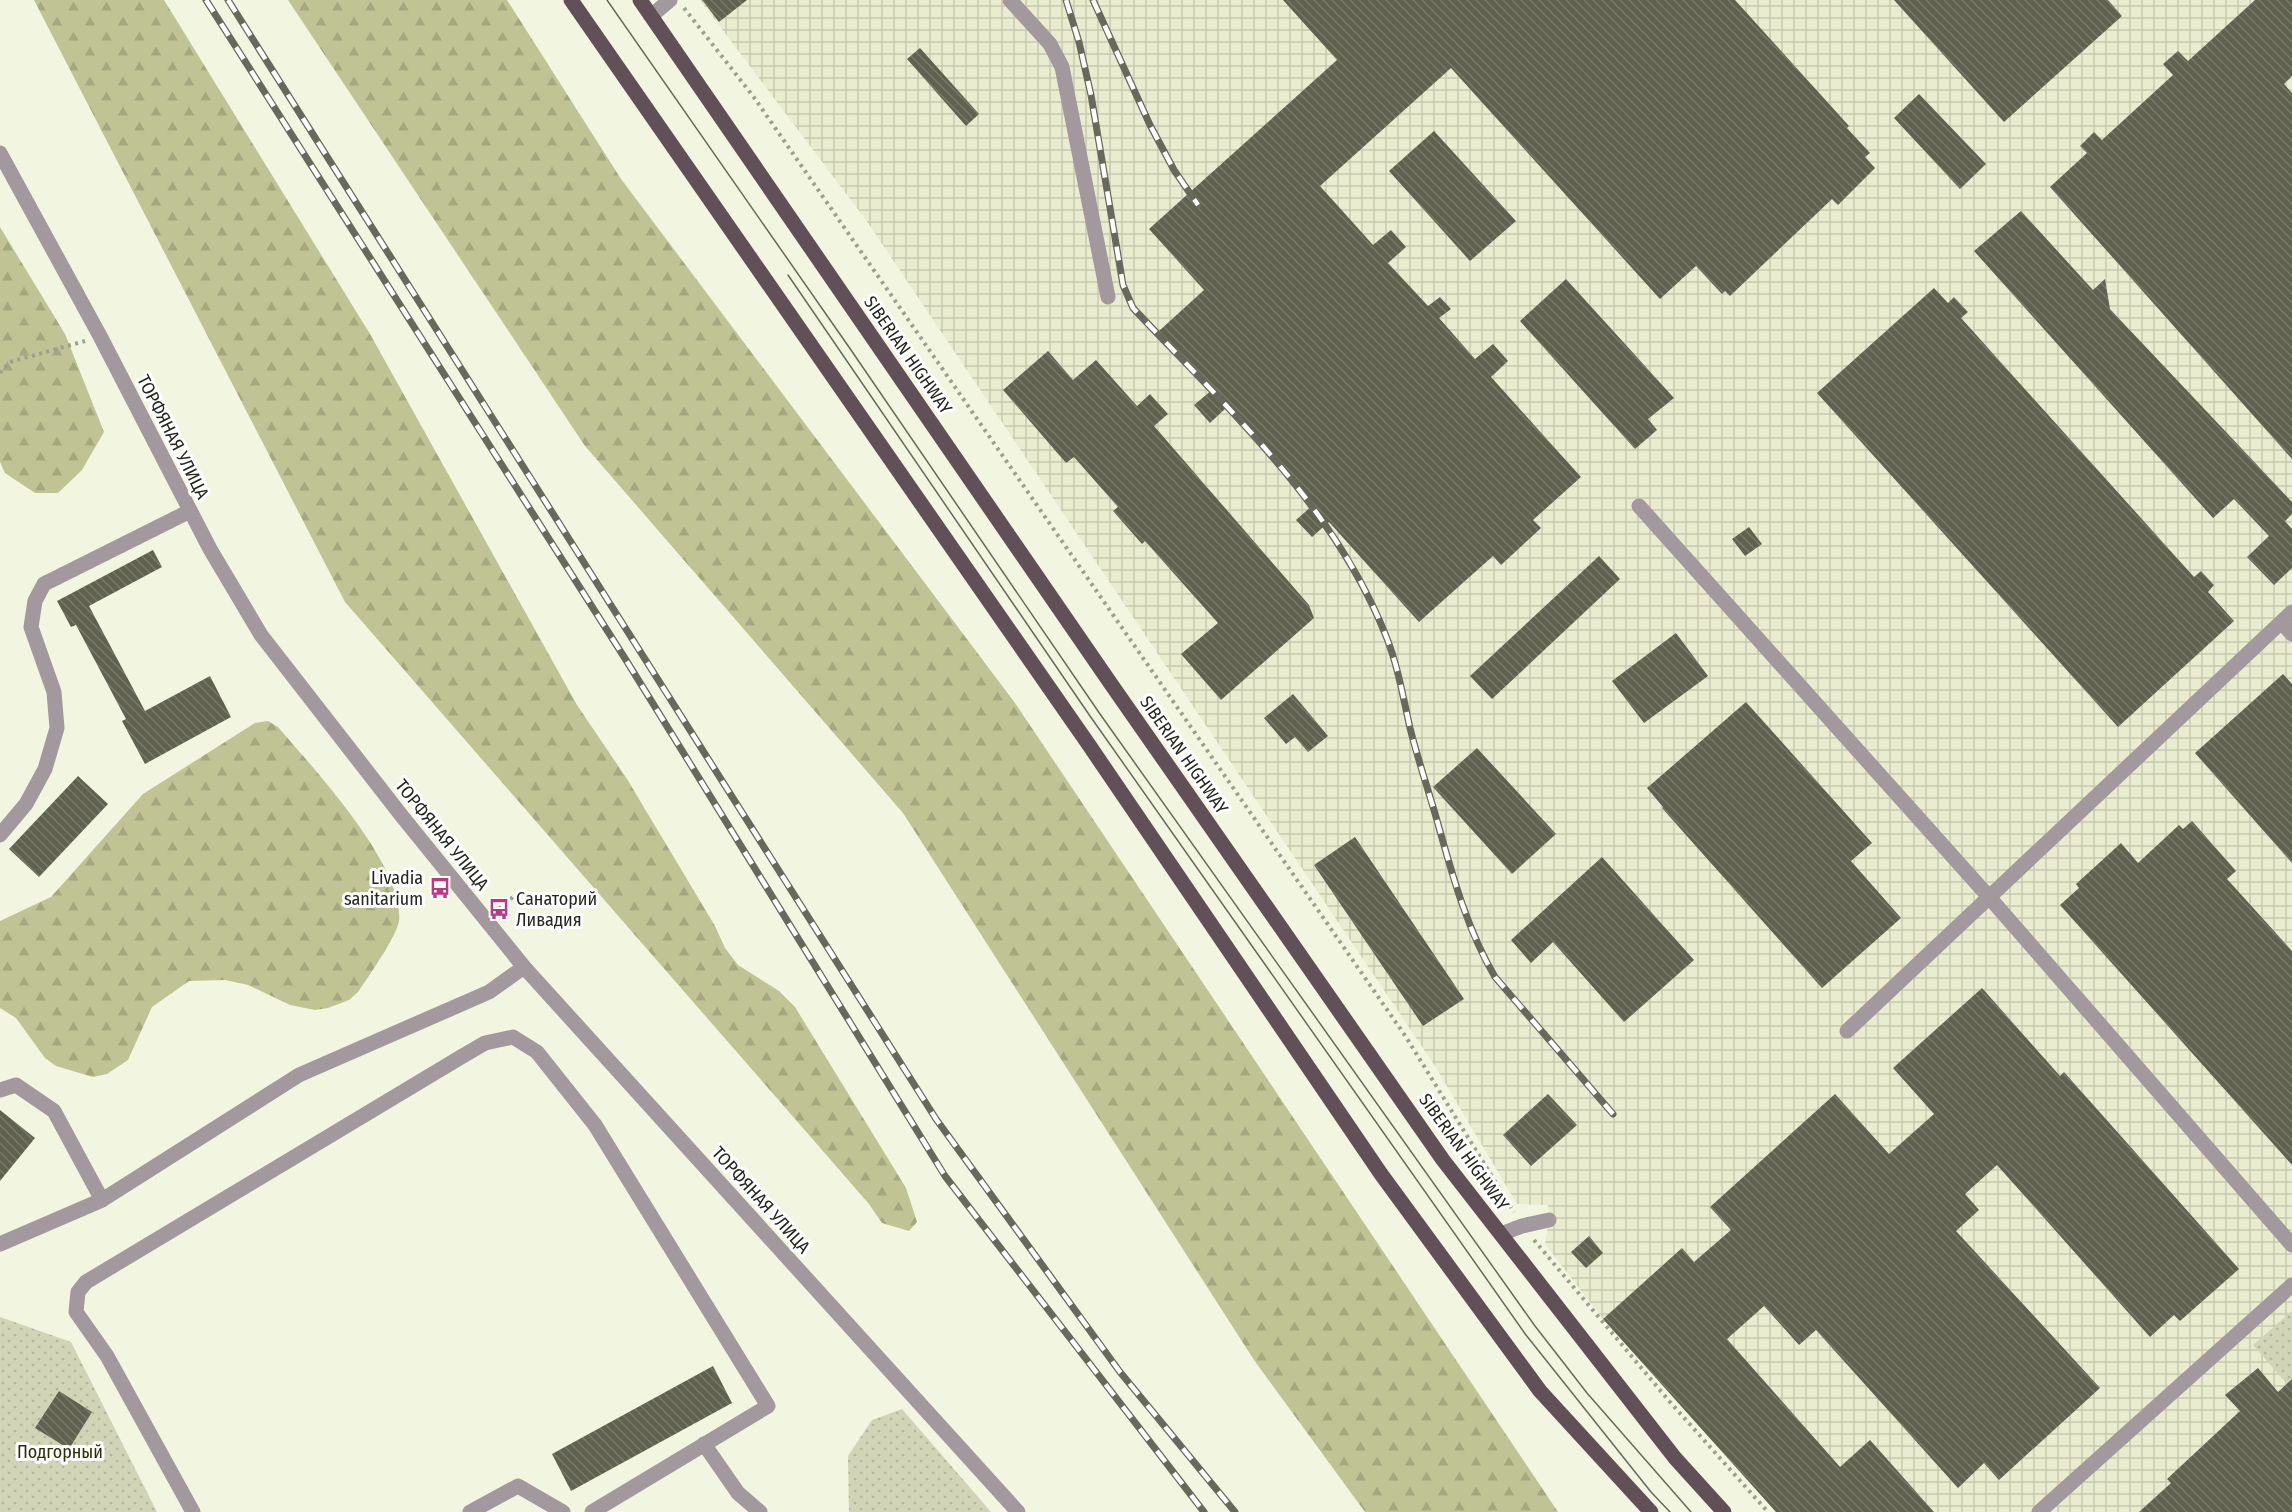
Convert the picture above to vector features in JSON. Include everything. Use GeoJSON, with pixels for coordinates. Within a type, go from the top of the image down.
{"type":"FeatureCollection","features":[{"type":"Feature","properties":{"kind":"main road"},"geometry":{"type":"LineString","coordinates":[[571,0],[1075,725],[1381,1174],[1540,1391],[1651,1512]]}},
{"type":"Feature","properties":{"kind":"main road","name":"SIBERIAN HIGHWAY"},"geometry":{"type":"LineString","coordinates":[[640,0],[1145,733],[1443,1160],[1675,1458],[1724,1512]]}},
{"type":"Feature","properties":{"kind":"street"},"geometry":{"type":"LineString","coordinates":[[651,16],[670,0]]}},
{"type":"Feature","properties":{"kind":"street"},"geometry":{"type":"LineString","coordinates":[[1010,0],[1050,44],[1062,67],[1108,297]]}},
{"type":"Feature","properties":{"kind":"street","name":"ТОРФЯНАЯ УЛИЦА"},"geometry":{"type":"LineString","coordinates":[[0,153],[210,549],[261,635],[401,815],[524,967],[1018,1512]]}},
{"type":"Feature","properties":{"kind":"street"},"geometry":{"type":"LineString","coordinates":[[1639,506],[1989,897],[2292,1245]]}},
{"type":"Feature","properties":{"kind":"street"},"geometry":{"type":"LineString","coordinates":[[0,835],[26,804],[45,769],[57,728],[54,692],[31,627],[35,601],[44,584],[190,511]]}},
{"type":"Feature","properties":{"kind":"street"},"geometry":{"type":"LineString","coordinates":[[1847,1031],[1989,897],[2289,623]]}},
{"type":"Feature","properties":{"kind":"street"},"geometry":{"type":"LineString","coordinates":[[0,1244],[102,1200],[299,1075],[489,992],[524,967]]}},
{"type":"Feature","properties":{"kind":"street"},"geometry":{"type":"LineString","coordinates":[[193,1512],[107,1356],[76,1312],[78,1292],[86,1282],[461,1057],[485,1043],[513,1037],[537,1052],[596,1125],[768,1406],[592,1512]]}},
{"type":"Feature","properties":{"kind":"street"},"geometry":{"type":"LineString","coordinates":[[0,1090],[16,1085],[54,1111],[102,1200]]}},
{"type":"Feature","properties":{"kind":"street"},"geometry":{"type":"LineString","coordinates":[[1501,1234],[1549,1220]]}},
{"type":"Feature","properties":{"kind":"street"},"geometry":{"type":"LineString","coordinates":[[2039,1512],[2292,1285]]}},
{"type":"Feature","properties":{"kind":"street"},"geometry":{"type":"LineString","coordinates":[[705,1444],[738,1493],[760,1512]]}},
{"type":"Feature","properties":{"kind":"street"},"geometry":{"type":"LineString","coordinates":[[470,1512],[518,1486],[563,1512]]}},
{"type":"Feature","properties":{"kind":"path"},"geometry":{"type":"LineString","coordinates":[[678,0],[753,96],[1399,1028],[1522,1226],[1670,1402],[1768,1512]]}},
{"type":"Feature","properties":{"kind":"path"},"geometry":{"type":"LineString","coordinates":[[0,373],[10,362],[99,336]]}},
{"type":"Feature","properties":{"kind":"path"},"geometry":{"type":"LineString","coordinates":[[499,909],[513,897]]}},
{"type":"Feature","properties":{"kind":"shaded area"},"geometry":{"type":"Polygon","coordinates":[[[700,0],[2292,0],[2292,1512],[1776,1512],[1603,1319],[1545,1244],[1549,1220],[1548,1205],[1517,1204],[1435,1066],[866,220],[700,0]]]}},
{"type":"Feature","properties":{"kind":"green space"},"geometry":{"type":"Polygon","coordinates":[[[34,0],[164,0],[370,334],[577,705],[627,779],[715,926],[725,948],[738,965],[779,991],[795,1007],[906,1188],[917,1222],[909,1231],[882,1223],[869,1204],[345,602],[34,0]]]}},
{"type":"Feature","properties":{"kind":"green space"},"geometry":{"type":"Polygon","coordinates":[[[288,0],[507,0],[621,179],[1015,703],[1558,1512],[1365,1512],[1254,1360],[903,813],[585,446],[288,0]]]}},
{"type":"Feature","properties":{"kind":"green space"},"geometry":{"type":"Polygon","coordinates":[[[0,227],[65,334],[104,432],[82,470],[58,493],[35,493],[5,473],[0,462],[0,227]]]}},
{"type":"Feature","properties":{"kind":"green space"},"geometry":{"type":"Polygon","coordinates":[[[268,721],[278,727],[333,792],[373,846],[388,873],[397,899],[399,921],[382,956],[358,992],[349,1000],[315,1010],[290,1005],[248,985],[225,980],[189,981],[152,1007],[128,1060],[107,1074],[93,1077],[56,1066],[45,1058],[16,1018],[0,1008],[0,921],[51,897],[143,794],[255,723],[268,721]]]}},
{"type":"Feature","properties":{"kind":"green space"},"geometry":{"type":"Polygon","coordinates":[[[2292,1311],[2292,1380],[2287,1384],[2253,1345],[2292,1311]]]}},
{"type":"Feature","properties":{"kind":"green space","name":"Подгорный"},"geometry":{"type":"Polygon","coordinates":[[[0,1317],[71,1342],[157,1512],[0,1512],[0,1317]]]}},
{"type":"Feature","properties":{"kind":"green space"},"geometry":{"type":"Polygon","coordinates":[[[902,1409],[991,1512],[849,1512],[848,1456],[872,1420],[902,1409]]]}},
{"type":"Feature","properties":{"kind":"building"},"geometry":{"type":"Polygon","coordinates":[[[702,0],[747,0],[719,22],[702,0]]]}},
{"type":"Feature","properties":{"kind":"building"},"geometry":{"type":"Polygon","coordinates":[[[1283,0],[1735,0],[1849,126],[1847,128],[1870,153],[1865,157],[1875,168],[1838,205],[1832,199],[1730,296],[1725,291],[1722,294],[1696,266],[1660,299],[1451,68],[1320,186],[1373,245],[1391,230],[1406,247],[1388,263],[1428,306],[1440,297],[1451,309],[1439,318],[1475,359],[1493,344],[1508,361],[1491,377],[1581,477],[1533,520],[1541,528],[1501,565],[1493,556],[1419,622],[1329,522],[1312,537],[1296,520],[1314,504],[1227,407],[1210,423],[1194,405],[1212,390],[1159,331],[1204,290],[1149,229],[1337,60],[1283,0]]]}},
{"type":"Feature","properties":{"kind":"building"},"geometry":{"type":"Polygon","coordinates":[[[1894,0],[2108,0],[2122,16],[2004,122],[1894,0]]]}},
{"type":"Feature","properties":{"kind":"building"},"geometry":{"type":"Polygon","coordinates":[[[2255,0],[2292,0],[2292,76],[2284,84],[2292,93],[2292,459],[2050,187],[2087,153],[2080,146],[2094,132],[2102,140],[2173,75],[2163,64],[2178,51],[2188,61],[2255,0]]]}},
{"type":"Feature","properties":{"kind":"building"},"geometry":{"type":"Polygon","coordinates":[[[920,48],[979,114],[966,126],[907,59],[920,48]]]}},
{"type":"Feature","properties":{"kind":"building"},"geometry":{"type":"Polygon","coordinates":[[[1919,94],[1986,164],[1960,189],[1894,118],[1919,94]]]}},
{"type":"Feature","properties":{"kind":"building"},"geometry":{"type":"Polygon","coordinates":[[[1434,131],[1516,221],[1470,261],[1389,171],[1434,131]]]}},
{"type":"Feature","properties":{"kind":"building"},"geometry":{"type":"Polygon","coordinates":[[[2021,211],[2093,290],[2105,279],[2110,309],[2292,502],[2292,514],[2285,521],[2292,529],[2292,568],[2274,585],[2247,557],[2269,536],[2234,499],[2213,518],[1974,251],[2021,211]]]}},
{"type":"Feature","properties":{"kind":"building"},"geometry":{"type":"Polygon","coordinates":[[[1566,279],[1674,398],[1648,419],[1657,430],[1635,449],[1520,321],[1566,279]]]}},
{"type":"Feature","properties":{"kind":"building"},"geometry":{"type":"Polygon","coordinates":[[[1934,288],[1948,303],[1954,297],[1968,312],[1961,318],[2194,577],[2201,571],[2214,585],[2208,592],[2234,621],[2118,727],[1817,393],[1934,288]]]}},
{"type":"Feature","properties":{"kind":"building"},"geometry":{"type":"Polygon","coordinates":[[[1048,351],[1073,380],[1096,360],[1137,406],[1150,394],[1168,414],[1154,426],[1309,605],[1314,618],[1221,700],[1181,654],[1218,623],[1145,541],[1142,544],[1113,511],[1118,507],[1074,457],[1066,463],[1003,390],[1048,351]]]}},
{"type":"Feature","properties":{"kind":"building"},"geometry":{"type":"Polygon","coordinates":[[[1749,527],[1762,544],[1745,556],[1732,539],[1749,527]]]}},
{"type":"Feature","properties":{"kind":"building"},"geometry":{"type":"Polygon","coordinates":[[[153,550],[162,567],[89,606],[145,711],[210,676],[231,717],[145,764],[122,721],[126,719],[76,625],[71,627],[57,601],[153,550]]]}},
{"type":"Feature","properties":{"kind":"building"},"geometry":{"type":"Polygon","coordinates":[[[1599,556],[1620,579],[1492,699],[1470,676],[1599,556]]]}},
{"type":"Feature","properties":{"kind":"building"},"geometry":{"type":"Polygon","coordinates":[[[1676,633],[1708,676],[1644,723],[1612,681],[1676,633]]]}},
{"type":"Feature","properties":{"kind":"building"},"geometry":{"type":"Polygon","coordinates":[[[2283,674],[2292,684],[2292,863],[2195,753],[2283,674]]]}},
{"type":"Feature","properties":{"kind":"building"},"geometry":{"type":"Polygon","coordinates":[[[1293,694],[1328,736],[1308,752],[1295,737],[1286,744],[1264,718],[1293,694]]]}},
{"type":"Feature","properties":{"kind":"building"},"geometry":{"type":"Polygon","coordinates":[[[1746,702],[1872,843],[1851,861],[1901,918],[1822,988],[1662,808],[1647,788],[1746,702]]]}},
{"type":"Feature","properties":{"kind":"building"},"geometry":{"type":"Polygon","coordinates":[[[1477,748],[1556,834],[1512,874],[1433,787],[1477,748]]]}},
{"type":"Feature","properties":{"kind":"building"},"geometry":{"type":"Polygon","coordinates":[[[78,776],[108,804],[39,877],[9,849],[78,776]]]}},
{"type":"Feature","properties":{"kind":"building"},"geometry":{"type":"Polygon","coordinates":[[[2192,821],[2236,871],[2227,879],[2292,951],[2292,1165],[2060,905],[2079,888],[2076,884],[2121,843],[2138,863],[2179,825],[2183,829],[2192,821]]]}},
{"type":"Feature","properties":{"kind":"building"},"geometry":{"type":"Polygon","coordinates":[[[1355,837],[1464,999],[1423,1026],[1314,865],[1355,837]]]}},
{"type":"Feature","properties":{"kind":"building"},"geometry":{"type":"Polygon","coordinates":[[[1602,857],[1694,960],[1624,1022],[1553,942],[1531,963],[1511,940],[1602,857]]]}},
{"type":"Feature","properties":{"kind":"building"},"geometry":{"type":"Polygon","coordinates":[[[1982,988],[2060,1076],[2064,1072],[2239,1269],[2180,1321],[2174,1315],[2150,1337],[1997,1165],[1965,1194],[1979,1210],[1956,1231],[2100,1388],[1999,1480],[1984,1463],[1958,1488],[1816,1330],[1799,1345],[1764,1306],[1727,1339],[1840,1467],[1870,1440],[1934,1512],[1776,1512],[1603,1319],[1682,1248],[1694,1262],[1731,1230],[1710,1207],[1835,1094],[1889,1154],[1934,1114],[1893,1068],[1982,988]]]}},
{"type":"Feature","properties":{"kind":"building"},"geometry":{"type":"Polygon","coordinates":[[[1548,1094],[1577,1125],[1531,1166],[1503,1135],[1548,1094]]]}},
{"type":"Feature","properties":{"kind":"building"},"geometry":{"type":"Polygon","coordinates":[[[0,1110],[35,1138],[0,1181],[0,1110]]]}},
{"type":"Feature","properties":{"kind":"building"},"geometry":{"type":"Polygon","coordinates":[[[1589,1236],[1603,1253],[1586,1268],[1571,1252],[1589,1236]]]}},
{"type":"Feature","properties":{"kind":"building"},"geometry":{"type":"Polygon","coordinates":[[[713,1366],[732,1403],[571,1491],[552,1454],[713,1366]]]}},
{"type":"Feature","properties":{"kind":"building"},"geometry":{"type":"Polygon","coordinates":[[[2258,1368],[2278,1392],[2292,1379],[2292,1512],[2139,1512],[2171,1483],[2167,1479],[2240,1411],[2225,1395],[2258,1368]]]}},
{"type":"Feature","properties":{"kind":"building"},"geometry":{"type":"Polygon","coordinates":[[[59,1391],[92,1412],[69,1449],[35,1428],[59,1391]]]}},
{"type":"Feature","properties":{"kind":"tram line"},"geometry":{"type":"LineString","coordinates":[[607,0],[851,350],[1100,714],[1535,1326],[1587,1393],[1691,1512]]}},
{"type":"Feature","properties":{"kind":"tram line"},"geometry":{"type":"LineString","coordinates":[[788,275],[1090,716],[1526,1335],[1651,1492],[1670,1512]]}},
{"type":"Feature","properties":{"kind":"railway"},"geometry":{"type":"LineString","coordinates":[[206,0],[626,660],[945,1176],[1204,1512]]}},
{"type":"Feature","properties":{"kind":"railway"},"geometry":{"type":"LineString","coordinates":[[228,0],[936,1119],[1120,1372],[1235,1512]]}},
{"type":"Feature","properties":{"kind":"railway"},"geometry":{"type":"LineString","coordinates":[[1066,0],[1079,42],[1091,95],[1123,285],[1133,308],[1275,460],[1308,501],[1338,544],[1364,588],[1390,647],[1413,740],[1455,883],[1485,959],[1495,977],[1613,1114]]}},
{"type":"Feature","properties":{"kind":"railway"},"geometry":{"type":"LineString","coordinates":[[1093,0],[1150,125],[1174,170],[1198,205]]}},
{"type":"Feature","properties":{"kind":"place","name":"Livadia sanitarium"},"geometry":{"type":"Point","coordinates":[440,888]}},
{"type":"Feature","properties":{"kind":"place","name":"Санаторий Ливадия"},"geometry":{"type":"Point","coordinates":[499,909]}}]}
